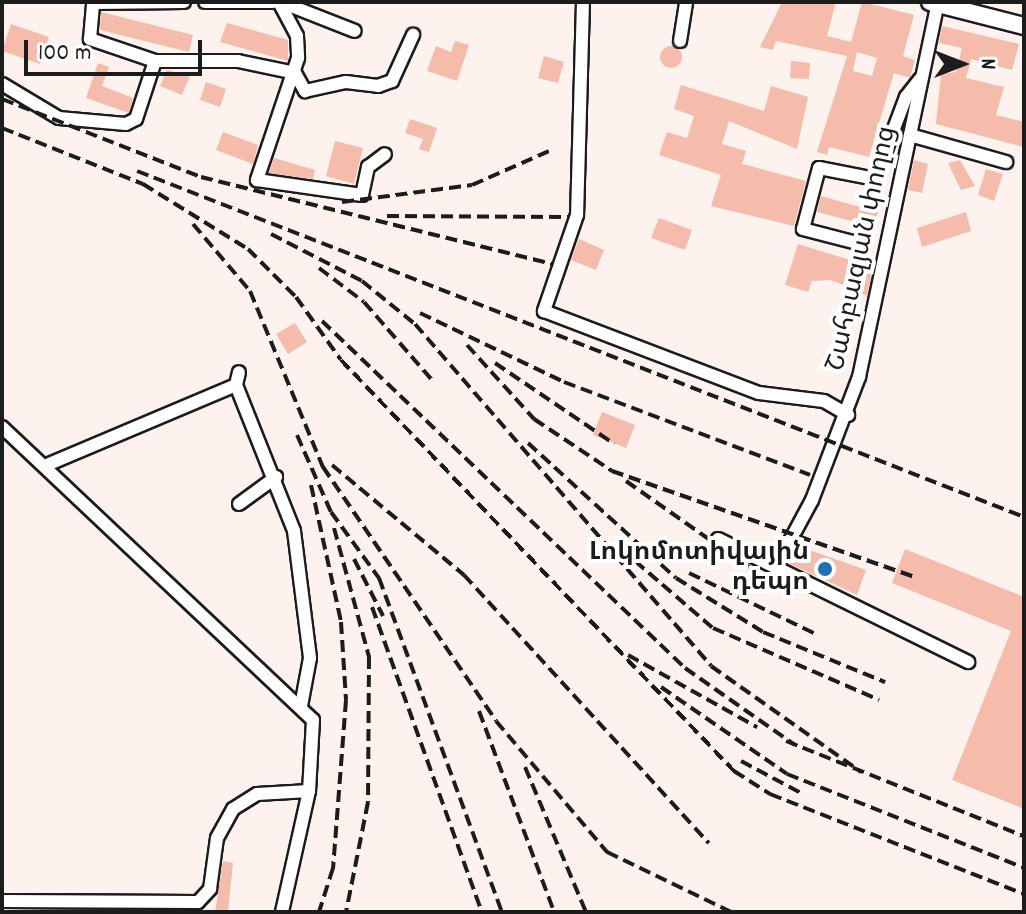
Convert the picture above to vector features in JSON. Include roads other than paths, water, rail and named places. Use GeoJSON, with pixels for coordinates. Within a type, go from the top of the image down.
{"type":"FeatureCollection","features":[{"type":"Feature","properties":{"kind":"main road"},"geometry":{"type":"LineString","coordinates":[[935,3],[1024,26]]}},
{"type":"Feature","properties":{"kind":"street"},"geometry":{"type":"LineString","coordinates":[[184,2],[93,3],[90,39],[155,61],[214,59],[295,73]]}},
{"type":"Feature","properties":{"kind":"street"},"geometry":{"type":"LineString","coordinates":[[205,2],[278,2],[355,31]]}},
{"type":"Feature","properties":{"kind":"street"},"geometry":{"type":"LineString","coordinates":[[278,2],[297,36],[295,73],[257,180],[362,195],[368,167],[385,154]]}},
{"type":"Feature","properties":{"kind":"street"},"geometry":{"type":"LineString","coordinates":[[583,2],[577,215],[544,311],[759,393],[824,401],[848,415]]}},
{"type":"Feature","properties":{"kind":"street"},"geometry":{"type":"LineString","coordinates":[[680,41],[686,2]]}},
{"type":"Feature","properties":{"kind":"street","name":"Շահբազյան փողոց"},"geometry":{"type":"LineString","coordinates":[[777,565],[812,500],[848,415],[910,135],[935,3]]}},
{"type":"Feature","properties":{"kind":"street"},"geometry":{"type":"LineString","coordinates":[[295,73],[305,91],[346,82],[378,86],[392,81],[413,35]]}},
{"type":"Feature","properties":{"kind":"street"},"geometry":{"type":"LineString","coordinates":[[2,84],[59,118],[126,124],[136,119],[155,61]]}},
{"type":"Feature","properties":{"kind":"street"},"geometry":{"type":"LineString","coordinates":[[857,243],[803,229],[819,168],[875,179],[906,97],[922,77]]}},
{"type":"Feature","properties":{"kind":"street"},"geometry":{"type":"LineString","coordinates":[[910,135],[1006,162]]}},
{"type":"Feature","properties":{"kind":"street"},"geometry":{"type":"LineString","coordinates":[[49,464],[238,378],[294,531],[310,658],[301,706]]}},
{"type":"Feature","properties":{"kind":"street"},"geometry":{"type":"LineString","coordinates":[[2,427],[49,464],[313,720],[316,749],[282,912]]}},
{"type":"Feature","properties":{"kind":"street"},"geometry":{"type":"LineString","coordinates":[[239,504],[276,477]]}},
{"type":"Feature","properties":{"kind":"street"},"geometry":{"type":"LineString","coordinates":[[718,539],[777,565],[968,662]]}},
{"type":"Feature","properties":{"kind":"street"},"geometry":{"type":"LineString","coordinates":[[2,901],[198,902],[210,889],[217,838],[233,809],[257,794],[309,791]]}},
{"type":"Feature","properties":{"kind":"railway"},"geometry":{"type":"LineString","coordinates":[[2,99],[201,177],[553,264]]}},
{"type":"Feature","properties":{"kind":"railway"},"geometry":{"type":"LineString","coordinates":[[2,128],[143,184],[248,249],[296,297],[341,360],[734,771],[770,794],[1024,894]]}},
{"type":"Feature","properties":{"kind":"railway"},"geometry":{"type":"LineString","coordinates":[[342,202],[472,185],[549,151]]}},
{"type":"Feature","properties":{"kind":"railway"},"geometry":{"type":"LineString","coordinates":[[137,171],[1024,517]]}},
{"type":"Feature","properties":{"kind":"railway"},"geometry":{"type":"LineString","coordinates":[[387,216],[568,217]]}},
{"type":"Feature","properties":{"kind":"railway"},"geometry":{"type":"LineString","coordinates":[[193,224],[250,291],[323,467],[496,721],[607,852],[731,912]]}},
{"type":"Feature","properties":{"kind":"railway"},"geometry":{"type":"LineString","coordinates":[[271,234],[362,281],[415,324],[711,666],[861,772]]}},
{"type":"Feature","properties":{"kind":"railway"},"geometry":{"type":"LineString","coordinates":[[319,268],[364,302],[432,380]]}},
{"type":"Feature","properties":{"kind":"railway"},"geometry":{"type":"LineString","coordinates":[[420,313],[564,382],[810,475]]}},
{"type":"Feature","properties":{"kind":"railway"},"geometry":{"type":"LineString","coordinates":[[322,321],[685,668],[795,745]]}},
{"type":"Feature","properties":{"kind":"railway"},"geometry":{"type":"LineString","coordinates":[[467,345],[534,419],[612,471],[917,578]]}},
{"type":"Feature","properties":{"kind":"railway"},"geometry":{"type":"LineString","coordinates":[[495,363],[614,444]]}},
{"type":"Feature","properties":{"kind":"railway"},"geometry":{"type":"LineString","coordinates":[[297,435],[331,512],[379,578],[502,912]]}},
{"type":"Feature","properties":{"kind":"railway"},"geometry":{"type":"LineString","coordinates":[[528,443],[676,578],[763,632],[885,682]]}},
{"type":"Feature","properties":{"kind":"railway"},"geometry":{"type":"LineString","coordinates":[[332,465],[464,575],[709,843]]}},
{"type":"Feature","properties":{"kind":"railway"},"geometry":{"type":"LineString","coordinates":[[626,481],[754,571]]}},
{"type":"Feature","properties":{"kind":"railway"},"geometry":{"type":"LineString","coordinates":[[311,485],[341,622],[346,700],[333,868],[319,912]]}},
{"type":"Feature","properties":{"kind":"railway"},"geometry":{"type":"LineString","coordinates":[[334,528],[369,657],[368,802],[346,912]]}},
{"type":"Feature","properties":{"kind":"railway"},"geometry":{"type":"LineString","coordinates":[[354,559],[383,616]]}},
{"type":"Feature","properties":{"kind":"railway"},"geometry":{"type":"LineString","coordinates":[[635,561],[713,628],[879,700]]}},
{"type":"Feature","properties":{"kind":"railway"},"geometry":{"type":"LineString","coordinates":[[689,573],[818,635]]}},
{"type":"Feature","properties":{"kind":"railway"},"geometry":{"type":"LineString","coordinates":[[372,607],[482,912]]}},
{"type":"Feature","properties":{"kind":"railway"},"geometry":{"type":"LineString","coordinates":[[628,655],[757,727]]}},
{"type":"Feature","properties":{"kind":"railway"},"geometry":{"type":"LineString","coordinates":[[661,687],[787,774],[1024,868]]}},
{"type":"Feature","properties":{"kind":"railway"},"geometry":{"type":"LineString","coordinates":[[479,711],[554,912]]}},
{"type":"Feature","properties":{"kind":"railway"},"geometry":{"type":"LineString","coordinates":[[786,741],[1024,836]]}},
{"type":"Feature","properties":{"kind":"railway"},"geometry":{"type":"LineString","coordinates":[[741,761],[801,793]]}},
{"type":"Feature","properties":{"kind":"railway"},"geometry":{"type":"LineString","coordinates":[[525,767],[586,912]]}},
{"type":"Feature","properties":{"kind":"place","name":"Լոկոմոտիվային դեպո"},"geometry":{"type":"Point","coordinates":[825,569]}}]}
